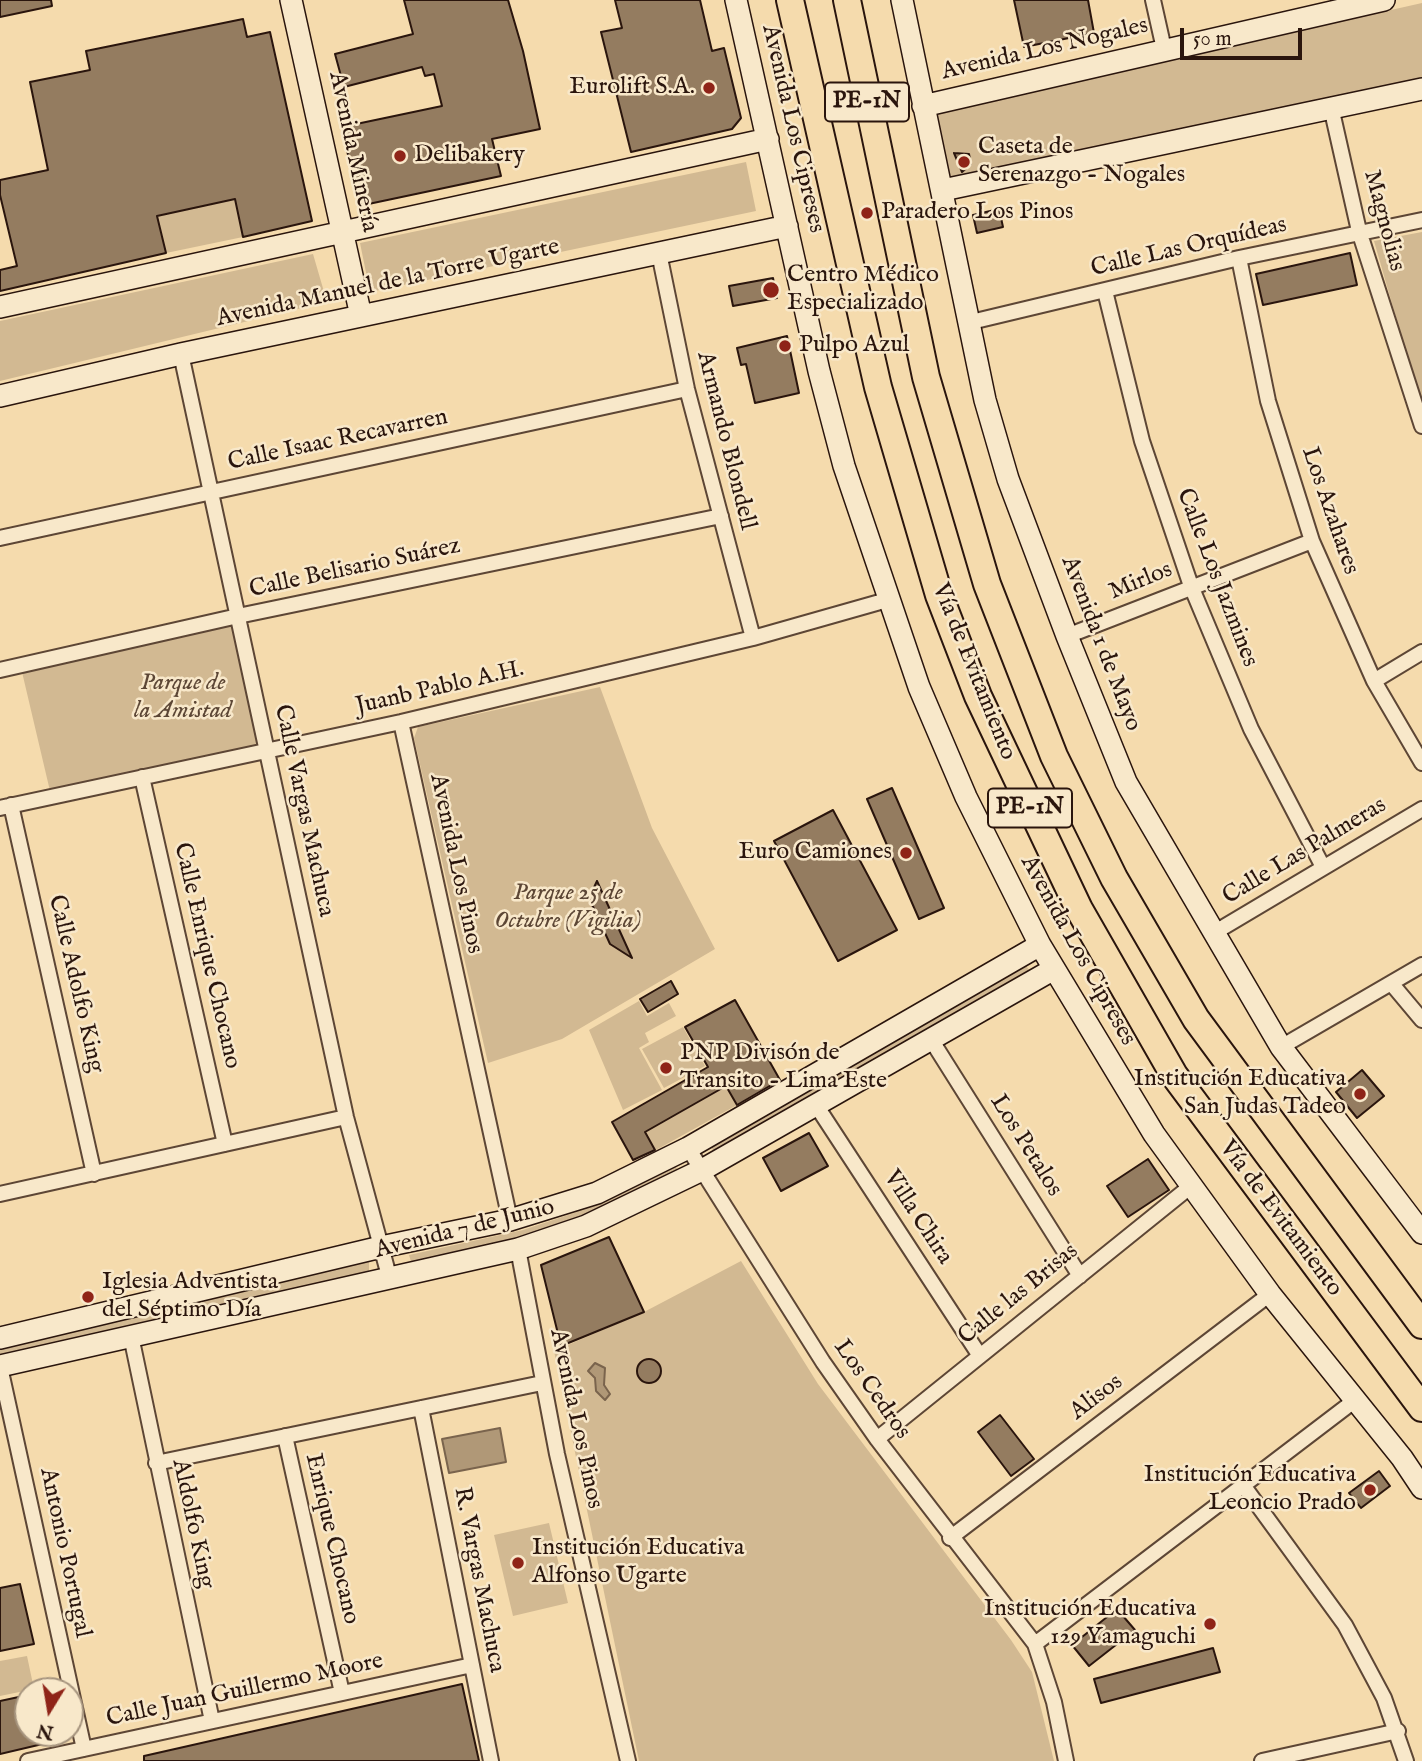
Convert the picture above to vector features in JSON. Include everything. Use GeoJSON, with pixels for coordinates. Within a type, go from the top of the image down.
{"type":"FeatureCollection","features":[{"type":"Feature","properties":{"kind":"highway","name":"Vía de Evitamiento"},"geometry":{"type":"LineString","coordinates":[[790,0],[878,387],[939,595],[978,696],[1079,909],[1174,1075],[1422,1408]]}},
{"type":"Feature","properties":{"kind":"highway","name":"Vía de Evitamiento"},"geometry":{"type":"LineString","coordinates":[[847,0],[926,377],[987,584],[1054,756],[1114,878],[1196,1019],[1422,1325]]}},
{"type":"Feature","properties":{"kind":"street","name":"Avenida Minería"},"geometry":{"type":"LineString","coordinates":[[291,0],[361,317]]}},
{"type":"Feature","properties":{"kind":"street","name":"Avenida Los Cipreses"},"geometry":{"type":"LineString","coordinates":[[736,0],[844,466],[887,600],[919,687],[966,797],[1040,945],[1112,1069],[1191,1186],[1270,1294],[1402,1458],[1422,1488]]}},
{"type":"Feature","properties":{"kind":"street","name":"Avenida 1 de Mayo"},"geometry":{"type":"LineString","coordinates":[[902,0],[943,190],[967,323],[1009,479],[1067,636],[1126,782],[1212,934],[1281,1047],[1422,1233]]}},
{"type":"Feature","properties":{"kind":"street"},"geometry":{"type":"LineString","coordinates":[[1153,0],[1164,49]]}},
{"type":"Feature","properties":{"kind":"street","name":"Avenida Los Nogales"},"geometry":{"type":"LineString","coordinates":[[923,106],[1384,0]]}},
{"type":"Feature","properties":{"kind":"street"},"geometry":{"type":"LineString","coordinates":[[943,190],[1422,89]]}},
{"type":"Feature","properties":{"kind":"street","name":"Magnolias"},"geometry":{"type":"LineString","coordinates":[[1331,107],[1359,232],[1422,426]]}},
{"type":"Feature","properties":{"kind":"street"},"geometry":{"type":"LineString","coordinates":[[0,306],[768,139]]}},
{"type":"Feature","properties":{"kind":"street","name":"Calle Las Orquídeas"},"geometry":{"type":"LineString","coordinates":[[967,323],[1239,258],[1422,220]]}},
{"type":"Feature","properties":{"kind":"street","name":"Avenida Manuel de la Torre Ugarte"},"geometry":{"type":"LineString","coordinates":[[0,396],[181,354],[787,226]]}},
{"type":"Feature","properties":{"kind":"street","name":"Armando Blondell"},"geometry":{"type":"LineString","coordinates":[[659,253],[687,389],[753,638]]}},
{"type":"Feature","properties":{"kind":"street","name":"Los Azahares"},"geometry":{"type":"LineString","coordinates":[[1239,258],[1268,401],[1312,541],[1374,681],[1422,763]]}},
{"type":"Feature","properties":{"kind":"street","name":"Calle Los Jazmines"},"geometry":{"type":"LineString","coordinates":[[1105,291],[1142,441],[1191,586],[1251,729],[1323,867]]}},
{"type":"Feature","properties":{"kind":"street","name":"Calle Vargas Machuca"},"geometry":{"type":"LineString","coordinates":[[181,354],[346,1117],[389,1276]]}},
{"type":"Feature","properties":{"kind":"street","name":"Calle Isaac Recavarren"},"geometry":{"type":"LineString","coordinates":[[0,538],[687,389]]}},
{"type":"Feature","properties":{"kind":"street","name":"Calle Belisario Suárez"},"geometry":{"type":"LineString","coordinates":[[0,670],[238,616],[720,516]]}},
{"type":"Feature","properties":{"kind":"street","name":"Mirlos"},"geometry":{"type":"LineString","coordinates":[[1067,636],[1312,541]]}},
{"type":"Feature","properties":{"kind":"street","name":"Juanb Pablo A.H."},"geometry":{"type":"LineString","coordinates":[[6,806],[401,722],[753,638],[887,600]]}},
{"type":"Feature","properties":{"kind":"street"},"geometry":{"type":"LineString","coordinates":[[1374,681],[1422,652]]}},
{"type":"Feature","properties":{"kind":"street","name":"Avenida Los Pinos"},"geometry":{"type":"LineString","coordinates":[[401,722],[510,1220]]}},
{"type":"Feature","properties":{"kind":"street","name":"Calle Enrique Chocano"},"geometry":{"type":"LineString","coordinates":[[142,777],[225,1144]]}},
{"type":"Feature","properties":{"kind":"street","name":"Calle Adolfo King"},"geometry":{"type":"LineString","coordinates":[[6,806],[94,1174]]}},
{"type":"Feature","properties":{"kind":"street","name":"Calle Las Palmeras"},"geometry":{"type":"LineString","coordinates":[[1212,934],[1422,809]]}},
{"type":"Feature","properties":{"kind":"street","name":"Avenida 7 de Junio"},"geometry":{"type":"LineString","coordinates":[[0,1338],[381,1247],[510,1220],[597,1193],[688,1148],[1040,945]]}},
{"type":"Feature","properties":{"kind":"street"},"geometry":{"type":"LineString","coordinates":[[1281,1047],[1422,965]]}},
{"type":"Feature","properties":{"kind":"street","name":"Avenida 7 de Junio"},"geometry":{"type":"LineString","coordinates":[[0,1366],[518,1249],[598,1221],[702,1170],[1054,969]]}},
{"type":"Feature","properties":{"kind":"street"},"geometry":{"type":"LineString","coordinates":[[1391,983],[1422,1020]]}},
{"type":"Feature","properties":{"kind":"street","name":"Los Petalos"},"geometry":{"type":"LineString","coordinates":[[932,1041],[1080,1276]]}},
{"type":"Feature","properties":{"kind":"street","name":"Villa Chira"},"geometry":{"type":"LineString","coordinates":[[816,1105],[980,1356]]}},
{"type":"Feature","properties":{"kind":"street"},"geometry":{"type":"LineString","coordinates":[[0,1194],[346,1117]]}},
{"type":"Feature","properties":{"kind":"street","name":"Los Cedros"},"geometry":{"type":"LineString","coordinates":[[688,1148],[823,1362],[950,1538],[1034,1644],[1054,1702],[1066,1761]]}},
{"type":"Feature","properties":{"kind":"street","name":"Calle las Brisas"},"geometry":{"type":"LineString","coordinates":[[877,1439],[1191,1186]]}},
{"type":"Feature","properties":{"kind":"street","name":"Avenida Los Pinos"},"geometry":{"type":"LineString","coordinates":[[518,1249],[542,1383],[628,1761]]}},
{"type":"Feature","properties":{"kind":"street","name":"Alisos"},"geometry":{"type":"LineString","coordinates":[[950,1538],[1270,1294]]}},
{"type":"Feature","properties":{"kind":"street","name":"Aldolfo King"},"geometry":{"type":"LineString","coordinates":[[131,1336],[212,1721]]}},
{"type":"Feature","properties":{"kind":"street","name":"Antonio Portugal"},"geometry":{"type":"LineString","coordinates":[[0,1366],[84,1749]]}},
{"type":"Feature","properties":{"kind":"street"},"geometry":{"type":"LineString","coordinates":[[156,1463],[542,1383]]}},
{"type":"Feature","properties":{"kind":"street"},"geometry":{"type":"LineString","coordinates":[[1034,1644],[1354,1401]]}},
{"type":"Feature","properties":{"kind":"street","name":"R. Vargas Machuca"},"geometry":{"type":"LineString","coordinates":[[421,1408],[491,1761]]}},
{"type":"Feature","properties":{"kind":"street","name":"Enrique Chocano"},"geometry":{"type":"LineString","coordinates":[[285,1436],[342,1693]]}},
{"type":"Feature","properties":{"kind":"street"},"geometry":{"type":"LineString","coordinates":[[1243,1485],[1345,1625],[1374,1676],[1398,1731],[1406,1761]]}},
{"type":"Feature","properties":{"kind":"street","name":"Calle Juan Guillermo Moore"},"geometry":{"type":"LineString","coordinates":[[29,1761],[472,1665]]}},
{"type":"Feature","properties":{"kind":"street"},"geometry":{"type":"LineString","coordinates":[[1262,1761],[1398,1731]]}},
{"type":"Feature","properties":{"kind":"green space"},"geometry":{"type":"Polygon","coordinates":[[[1422,3],[1422,81],[949,183],[934,113],[1422,3]]]}},
{"type":"Feature","properties":{"kind":"green space"},"geometry":{"type":"Polygon","coordinates":[[[746,162],[756,211],[370,292],[360,243],[746,162]]]}},
{"type":"Feature","properties":{"kind":"green space"},"geometry":{"type":"Polygon","coordinates":[[[235,199],[243,237],[166,253],[157,216],[235,199]]]}},
{"type":"Feature","properties":{"kind":"green space"},"geometry":{"type":"Polygon","coordinates":[[[1422,232],[1422,408],[1374,241],[1422,232]]]}},
{"type":"Feature","properties":{"kind":"green space"},"geometry":{"type":"Polygon","coordinates":[[[313,254],[327,302],[0,381],[0,321],[313,254]]]}},
{"type":"Feature","properties":{"kind":"green space","name":"Parque de la Amistad"},"geometry":{"type":"Polygon","coordinates":[[[235,621],[261,742],[255,747],[50,791],[22,672],[235,621]]]}},
{"type":"Feature","properties":{"kind":"green space","name":"Parque 25 de Octubre (Vigilia)"},"geometry":{"type":"Polygon","coordinates":[[[600,687],[652,828],[715,949],[562,1039],[488,1063],[414,738],[418,727],[600,687]]]}},
{"type":"Feature","properties":{"kind":"green space"},"geometry":{"type":"Polygon","coordinates":[[[1023,961],[1031,973],[716,1155],[709,1144],[1023,961]]]}},
{"type":"Feature","properties":{"kind":"green space"},"geometry":{"type":"Polygon","coordinates":[[[639,1001],[647,1016],[669,1003],[676,1016],[645,1033],[649,1042],[639,1048],[662,1090],[623,1110],[589,1030],[639,1001]]]}},
{"type":"Feature","properties":{"kind":"green space"},"geometry":{"type":"Polygon","coordinates":[[[683,1027],[705,1066],[664,1088],[642,1049],[683,1027]]]}},
{"type":"Feature","properties":{"kind":"green space"},"geometry":{"type":"Polygon","coordinates":[[[726,1086],[737,1105],[656,1150],[645,1132],[726,1086]]]}},
{"type":"Feature","properties":{"kind":"green space"},"geometry":{"type":"Polygon","coordinates":[[[674,1164],[680,1173],[652,1188],[527,1239],[412,1265],[409,1255],[523,1230],[574,1213],[674,1164]]]}},
{"type":"Feature","properties":{"kind":"green space"},"geometry":{"type":"Polygon","coordinates":[[[365,1259],[369,1262],[369,1272],[0,1359],[0,1345],[365,1259]]]}},
{"type":"Feature","properties":{"kind":"green space"},"geometry":{"type":"Polygon","coordinates":[[[741,1261],[818,1384],[1011,1640],[1032,1672],[1054,1761],[639,1761],[554,1351],[644,1312],[741,1261]]]}},
{"type":"Feature","properties":{"kind":"green space"},"geometry":{"type":"Polygon","coordinates":[[[549,1523],[568,1603],[513,1616],[494,1535],[549,1523]]]}},
{"type":"Feature","properties":{"kind":"green space"},"geometry":{"type":"Polygon","coordinates":[[[27,1656],[31,1677],[14,1677],[14,1693],[0,1696],[0,1661],[27,1656]]]}},
{"type":"Feature","properties":{"kind":"shaded area"},"geometry":{"type":"Polygon","coordinates":[[[595,1363],[605,1368],[604,1385],[610,1394],[605,1400],[596,1391],[595,1378],[588,1371],[595,1363]]]}},
{"type":"Feature","properties":{"kind":"shaded area"},"geometry":{"type":"Polygon","coordinates":[[[500,1428],[506,1462],[449,1473],[442,1439],[500,1428]]]}},
{"type":"Feature","properties":{"kind":"building"},"geometry":{"type":"Polygon","coordinates":[[[0,0],[51,0],[52,6],[0,17],[0,0]]]}},
{"type":"Feature","properties":{"kind":"building"},"geometry":{"type":"Polygon","coordinates":[[[404,0],[508,0],[523,51],[540,129],[492,139],[501,176],[359,206],[342,127],[442,106],[434,74],[425,76],[422,67],[344,87],[335,54],[413,34],[404,0]]]}},
{"type":"Feature","properties":{"kind":"building"},"geometry":{"type":"Polygon","coordinates":[[[615,0],[700,0],[712,51],[724,48],[741,118],[732,129],[631,152],[601,32],[622,28],[615,0]]]}},
{"type":"Feature","properties":{"kind":"building"},"geometry":{"type":"Polygon","coordinates":[[[1014,0],[1088,0],[1094,33],[1024,47],[1014,0]]]}},
{"type":"Feature","properties":{"kind":"building"},"geometry":{"type":"Polygon","coordinates":[[[243,19],[247,37],[270,32],[312,221],[243,237],[235,199],[157,216],[166,253],[0,291],[0,270],[17,266],[0,195],[0,180],[48,170],[30,82],[90,70],[86,51],[243,19]]]}},
{"type":"Feature","properties":{"kind":"building","name":"Caseta de Serenazgo - Nogales"},"geometry":{"type":"Polygon","coordinates":[[[954,153],[969,154],[971,164],[962,172],[954,153]]]}},
{"type":"Feature","properties":{"kind":"building"},"geometry":{"type":"Polygon","coordinates":[[[999,209],[1003,227],[977,233],[973,215],[999,209]]]}},
{"type":"Feature","properties":{"kind":"building"},"geometry":{"type":"Polygon","coordinates":[[[1350,253],[1357,285],[1263,305],[1256,274],[1350,253]]]}},
{"type":"Feature","properties":{"kind":"building"},"geometry":{"type":"Polygon","coordinates":[[[773,278],[777,298],[733,306],[729,286],[773,278]]]}},
{"type":"Feature","properties":{"kind":"building"},"geometry":{"type":"Polygon","coordinates":[[[787,336],[799,393],[755,403],[746,364],[741,365],[737,348],[787,336]]]}},
{"type":"Feature","properties":{"kind":"building","name":"Euro Camiones"},"geometry":{"type":"Polygon","coordinates":[[[892,788],[944,908],[919,919],[867,799],[892,788]]]}},
{"type":"Feature","properties":{"kind":"building"},"geometry":{"type":"Polygon","coordinates":[[[833,810],[897,930],[838,961],[774,841],[833,810]]]}},
{"type":"Feature","properties":{"kind":"building"},"geometry":{"type":"Polygon","coordinates":[[[597,881],[632,958],[610,944],[589,898],[597,881]]]}},
{"type":"Feature","properties":{"kind":"building"},"geometry":{"type":"Polygon","coordinates":[[[671,981],[678,994],[648,1012],[640,999],[671,981]]]}},
{"type":"Feature","properties":{"kind":"building"},"geometry":{"type":"Polygon","coordinates":[[[735,1000],[780,1080],[737,1105],[726,1086],[645,1132],[655,1150],[633,1160],[612,1122],[708,1067],[685,1027],[735,1000]]]}},
{"type":"Feature","properties":{"kind":"building","name":"Institución Educativa San Judas Tadeo"},"geometry":{"type":"Polygon","coordinates":[[[1362,1070],[1384,1096],[1357,1118],[1336,1092],[1362,1070]]]}},
{"type":"Feature","properties":{"kind":"building"},"geometry":{"type":"Polygon","coordinates":[[[809,1133],[828,1166],[781,1191],[763,1158],[809,1133]]]}},
{"type":"Feature","properties":{"kind":"building"},"geometry":{"type":"Polygon","coordinates":[[[1148,1159],[1169,1190],[1128,1217],[1107,1186],[1148,1159]]]}},
{"type":"Feature","properties":{"kind":"building"},"geometry":{"type":"Polygon","coordinates":[[[609,1237],[644,1312],[561,1346],[541,1265],[609,1237]]]}},
{"type":"Feature","properties":{"kind":"building"},"geometry":{"type":"Polygon","coordinates":[[[649,1359],[658,1362],[661,1371],[658,1380],[649,1383],[640,1380],[637,1371],[640,1362],[649,1359]]]}},
{"type":"Feature","properties":{"kind":"building"},"geometry":{"type":"Polygon","coordinates":[[[1000,1415],[1034,1459],[1011,1476],[978,1432],[1000,1415]]]}},
{"type":"Feature","properties":{"kind":"building","name":"Institución Educativa Leoncio Prado"},"geometry":{"type":"Polygon","coordinates":[[[1379,1471],[1390,1486],[1361,1508],[1349,1493],[1379,1471]]]}},
{"type":"Feature","properties":{"kind":"building"},"geometry":{"type":"Polygon","coordinates":[[[20,1584],[34,1644],[0,1651],[0,1588],[20,1584]]]}},
{"type":"Feature","properties":{"kind":"building"},"geometry":{"type":"Polygon","coordinates":[[[1117,1609],[1135,1630],[1089,1666],[1072,1645],[1117,1609]]]}},
{"type":"Feature","properties":{"kind":"building"},"geometry":{"type":"Polygon","coordinates":[[[1213,1648],[1220,1672],[1101,1703],[1094,1679],[1213,1648]]]}},
{"type":"Feature","properties":{"kind":"building"},"geometry":{"type":"Polygon","coordinates":[[[462,1684],[479,1761],[144,1761],[144,1756],[462,1684]]]}},
{"type":"Feature","properties":{"kind":"building"},"geometry":{"type":"Polygon","coordinates":[[[14,1698],[14,1747],[30,1747],[0,1754],[0,1701],[14,1698]]]}},
{"type":"Feature","properties":{"kind":"place","name":"Eurolift S.A."},"geometry":{"type":"Point","coordinates":[709,88]}},
{"type":"Feature","properties":{"kind":"place","name":"Delibakery"},"geometry":{"type":"Point","coordinates":[400,156]}},
{"type":"Feature","properties":{"kind":"place","name":"Caseta de Serenazgo - Nogales"},"geometry":{"type":"Point","coordinates":[964,162]}},
{"type":"Feature","properties":{"kind":"place","name":"Paradero Los Pinos"},"geometry":{"type":"Point","coordinates":[867,213]}},
{"type":"Feature","properties":{"kind":"place","name":"Centro Médico Especializado"},"geometry":{"type":"Point","coordinates":[771,290]}},
{"type":"Feature","properties":{"kind":"place","name":"Pulpo Azul"},"geometry":{"type":"Point","coordinates":[785,346]}},
{"type":"Feature","properties":{"kind":"place","name":"Euro Camiones"},"geometry":{"type":"Point","coordinates":[906,853]}},
{"type":"Feature","properties":{"kind":"place","name":"PNP Divisón de Transito - Lima Este"},"geometry":{"type":"Point","coordinates":[666,1068]}},
{"type":"Feature","properties":{"kind":"place","name":"Institución Educativa San Judas Tadeo"},"geometry":{"type":"Point","coordinates":[1360,1094]}},
{"type":"Feature","properties":{"kind":"place","name":"Iglesia Adventista del Séptimo Día"},"geometry":{"type":"Point","coordinates":[88,1297]}},
{"type":"Feature","properties":{"kind":"place","name":"Institución Educativa Leoncio Prado"},"geometry":{"type":"Point","coordinates":[1370,1490]}},
{"type":"Feature","properties":{"kind":"place","name":"Institución Educativa Alfonso Ugarte"},"geometry":{"type":"Point","coordinates":[518,1563]}},
{"type":"Feature","properties":{"kind":"place","name":"Institución Educativa 129 Yamaguchi"},"geometry":{"type":"Point","coordinates":[1210,1624]}}]}
